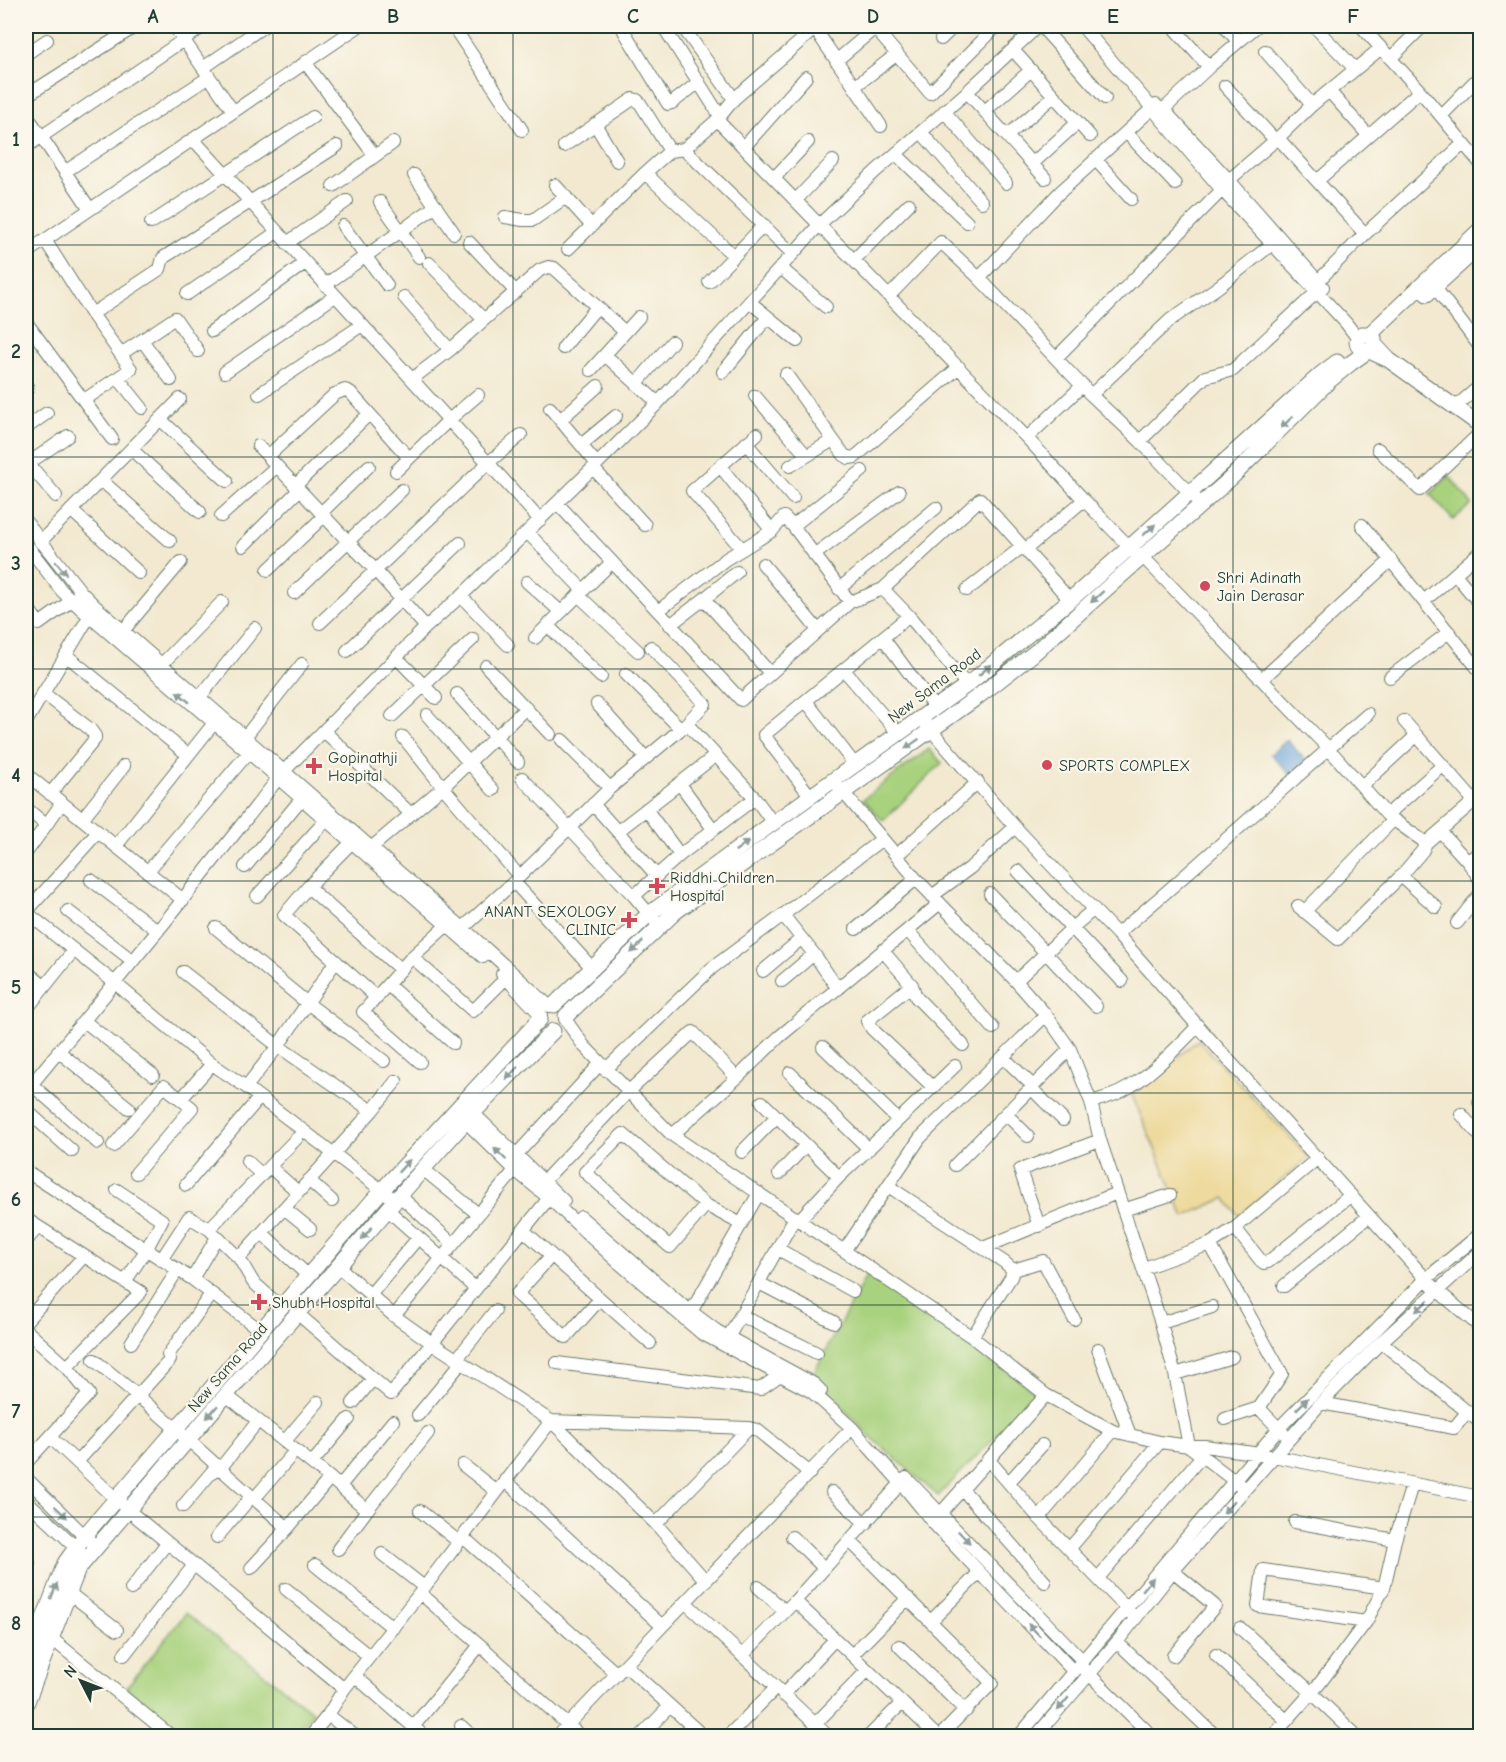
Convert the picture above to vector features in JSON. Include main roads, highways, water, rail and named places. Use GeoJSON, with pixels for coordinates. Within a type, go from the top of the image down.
{"type":"FeatureCollection","features":[{"type":"Feature","properties":{"kind":"main road"},"geometry":{"type":"LineString","coordinates":[[1401,310],[1480,230]]}},
{"type":"Feature","properties":{"kind":"main road"},"geometry":{"type":"LineString","coordinates":[[1401,310],[1434,286],[1480,246]]}},
{"type":"Feature","properties":{"kind":"main road","name":"New Sama Road"},"geometry":{"type":"LineString","coordinates":[[553,1018],[675,912],[932,730],[1033,654],[1196,499],[1231,478],[1325,378],[1401,310]]}},
{"type":"Feature","properties":{"kind":"main road"},"geometry":{"type":"LineString","coordinates":[[1366,341],[1480,425]]}},
{"type":"Feature","properties":{"kind":"main road","name":"New Sama Road"},"geometry":{"type":"LineString","coordinates":[[26,1704],[78,1569],[128,1510],[260,1330],[382,1190],[464,1112],[553,1018],[592,969],[649,914],[967,685],[1070,600],[1137,554]]}},
{"type":"Feature","properties":{"kind":"main road","name":"New Sama Road"},"geometry":{"type":"LineString","coordinates":[[26,1665],[65,1563],[80,1541],[116,1498],[226,1395],[423,1169],[464,1112]]}},
{"type":"Feature","properties":{"kind":"water"},"geometry":{"type":"Polygon","coordinates":[[[1287,740],[1306,761],[1290,775],[1271,754],[1287,740]]]}},
{"type":"Feature","properties":{"kind":"place","name":"Shri Adinath Jain Derasar"},"geometry":{"type":"Point","coordinates":[1205,586]}},
{"type":"Feature","properties":{"kind":"place","name":"SPORTS COMPLEX"},"geometry":{"type":"Point","coordinates":[1047,765]}},
{"type":"Feature","properties":{"kind":"place","name":"Gopinathji Hospital"},"geometry":{"type":"Point","coordinates":[314,766]}},
{"type":"Feature","properties":{"kind":"place","name":"Riddhi Children Hospital"},"geometry":{"type":"Point","coordinates":[657,886]}},
{"type":"Feature","properties":{"kind":"place","name":"ANANT SEXOLOGY CLINIC"},"geometry":{"type":"Point","coordinates":[629,920]}},
{"type":"Feature","properties":{"kind":"place","name":"Shubh Hospital"},"geometry":{"type":"Point","coordinates":[259,1302]}}]}
